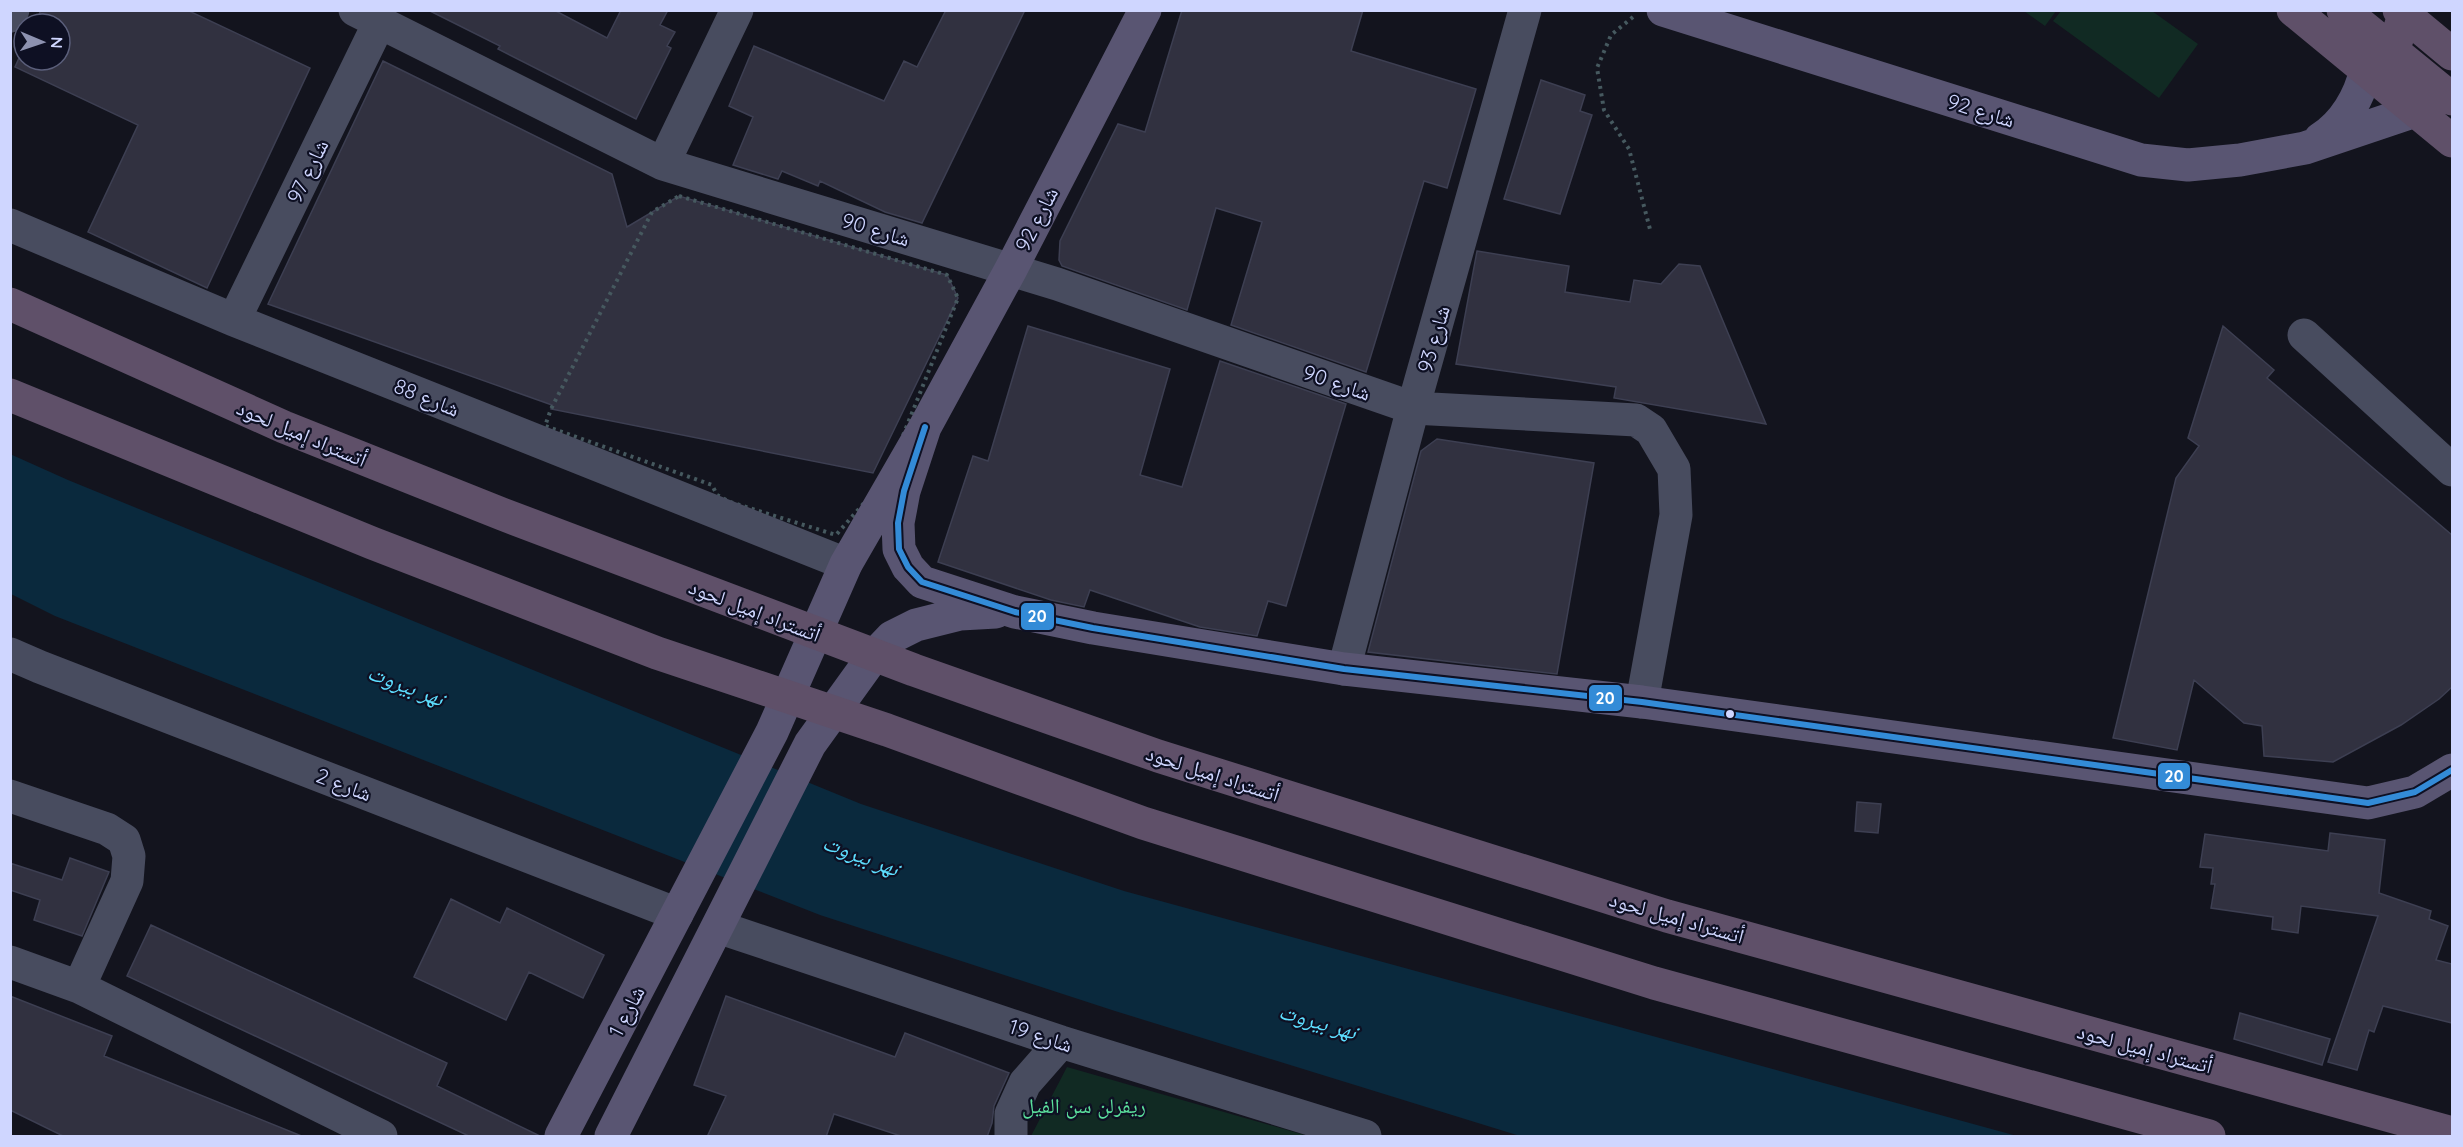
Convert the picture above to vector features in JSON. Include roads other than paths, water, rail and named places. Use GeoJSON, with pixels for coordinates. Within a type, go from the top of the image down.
{"type":"FeatureCollection","features":[{"type":"Feature","properties":{"kind":"highway"},"geometry":{"type":"LineString","coordinates":[[2294,10],[2452,141]]}},
{"type":"Feature","properties":{"kind":"highway"},"geometry":{"type":"LineString","coordinates":[[2343,10],[2452,98]]}},
{"type":"Feature","properties":{"kind":"highway"},"geometry":{"type":"LineString","coordinates":[[2399,10],[2452,54]]}},
{"type":"Feature","properties":{"kind":"highway"},"geometry":{"type":"LineString","coordinates":[[2356,61],[2397,39],[2405,10]]}},
{"type":"Feature","properties":{"kind":"highway"},"geometry":{"type":"LineString","coordinates":[[2415,111],[2452,98]]}},
{"type":"Feature","properties":{"kind":"highway","name":"أتستراد إميل لحود"},"geometry":{"type":"LineString","coordinates":[[10,304],[284,427],[513,518],[914,670],[1158,756],[1667,916],[2452,1133]]}},
{"type":"Feature","properties":{"kind":"highway"},"geometry":{"type":"LineString","coordinates":[[17,399],[372,543],[657,653],[887,730],[1143,823],[1654,983],[2210,1137]]}},
{"type":"Feature","properties":{"kind":"main road","name":"شارع 92"},"geometry":{"type":"LineString","coordinates":[[925,427],[1010,271],[1145,10]]}},
{"type":"Feature","properties":{"kind":"main road","name":"شارع 92"},"geometry":{"type":"LineString","coordinates":[[1663,10],[2141,160],[2188,165],[2240,160],[2306,148],[2415,111]]}},
{"type":"Feature","properties":{"kind":"main road","name":"شارع 92"},"geometry":{"type":"LineString","coordinates":[[2306,148],[2332,131],[2360,91],[2356,61]]}},
{"type":"Feature","properties":{"kind":"main road","name":"شارع 1"},"geometry":{"type":"LineString","coordinates":[[561,1137],[772,732],[846,564],[925,427]]}},
{"type":"Feature","properties":{"kind":"main road"},"geometry":{"type":"LineString","coordinates":[[925,427],[904,491],[898,523],[899,549],[908,567],[922,582],[1015,612],[1093,628],[1344,669],[1642,702],[2368,803],[2415,792],[2452,770]]}},
{"type":"Feature","properties":{"kind":"main road","name":"شارع 1"},"geometry":{"type":"LineString","coordinates":[[611,1137],[734,899],[810,744],[880,648],[906,629],[937,618],[960,614],[1015,612]]}},
{"type":"Feature","properties":{"kind":"street"},"geometry":{"type":"LineString","coordinates":[[10,16],[13,10]]}},
{"type":"Feature","properties":{"kind":"street"},"geometry":{"type":"LineString","coordinates":[[663,164],[737,10]]}},
{"type":"Feature","properties":{"kind":"street","name":"شارع 93"},"geometry":{"type":"LineString","coordinates":[[1344,669],[1413,408],[1525,10]]}},
{"type":"Feature","properties":{"kind":"street","name":"شارع 90"},"geometry":{"type":"LineString","coordinates":[[367,17],[663,164],[1057,284],[1413,408],[1636,420],[1652,430],[1674,469],[1676,515],[1642,702]]}},
{"type":"Feature","properties":{"kind":"street","name":"شارع 97"},"geometry":{"type":"LineString","coordinates":[[234,320],[367,17]]}},
{"type":"Feature","properties":{"kind":"street","name":"شارع 88"},"geometry":{"type":"LineString","coordinates":[[10,225],[234,320],[846,564]]}},
{"type":"Feature","properties":{"kind":"street"},"geometry":{"type":"LineString","coordinates":[[2304,336],[2452,470]]}},
{"type":"Feature","properties":{"kind":"street","name":"شارع 2"},"geometry":{"type":"LineString","coordinates":[[10,654],[40,668],[683,900]]}},
{"type":"Feature","properties":{"kind":"street"},"geometry":{"type":"LineString","coordinates":[[10,796],[107,829],[124,840],[129,856],[128,881],[79,987]]}},
{"type":"Feature","properties":{"kind":"street","name":"شارع 19"},"geometry":{"type":"LineString","coordinates":[[718,927],[1061,1042],[1365,1137]]}},
{"type":"Feature","properties":{"kind":"street"},"geometry":{"type":"LineString","coordinates":[[10,962],[79,987],[381,1137]]}},
{"type":"Feature","properties":{"kind":"street"},"geometry":{"type":"LineString","coordinates":[[1011,1137],[1011,1114],[1024,1083],[1061,1042]]}},
{"type":"Feature","properties":{"kind":"water","name":"نهر بيروت"},"geometry":{"type":"Polygon","coordinates":[[[10,454],[68,480],[861,804],[1124,891],[2017,1136],[1520,1136],[1115,1011],[820,915],[55,616],[11,594],[10,454]]]}},
{"type":"Feature","properties":{"kind":"park label","name":"ريفرلن سن الفيل"},"geometry":{"type":"Point","coordinates":[1084,1105]}}]}
